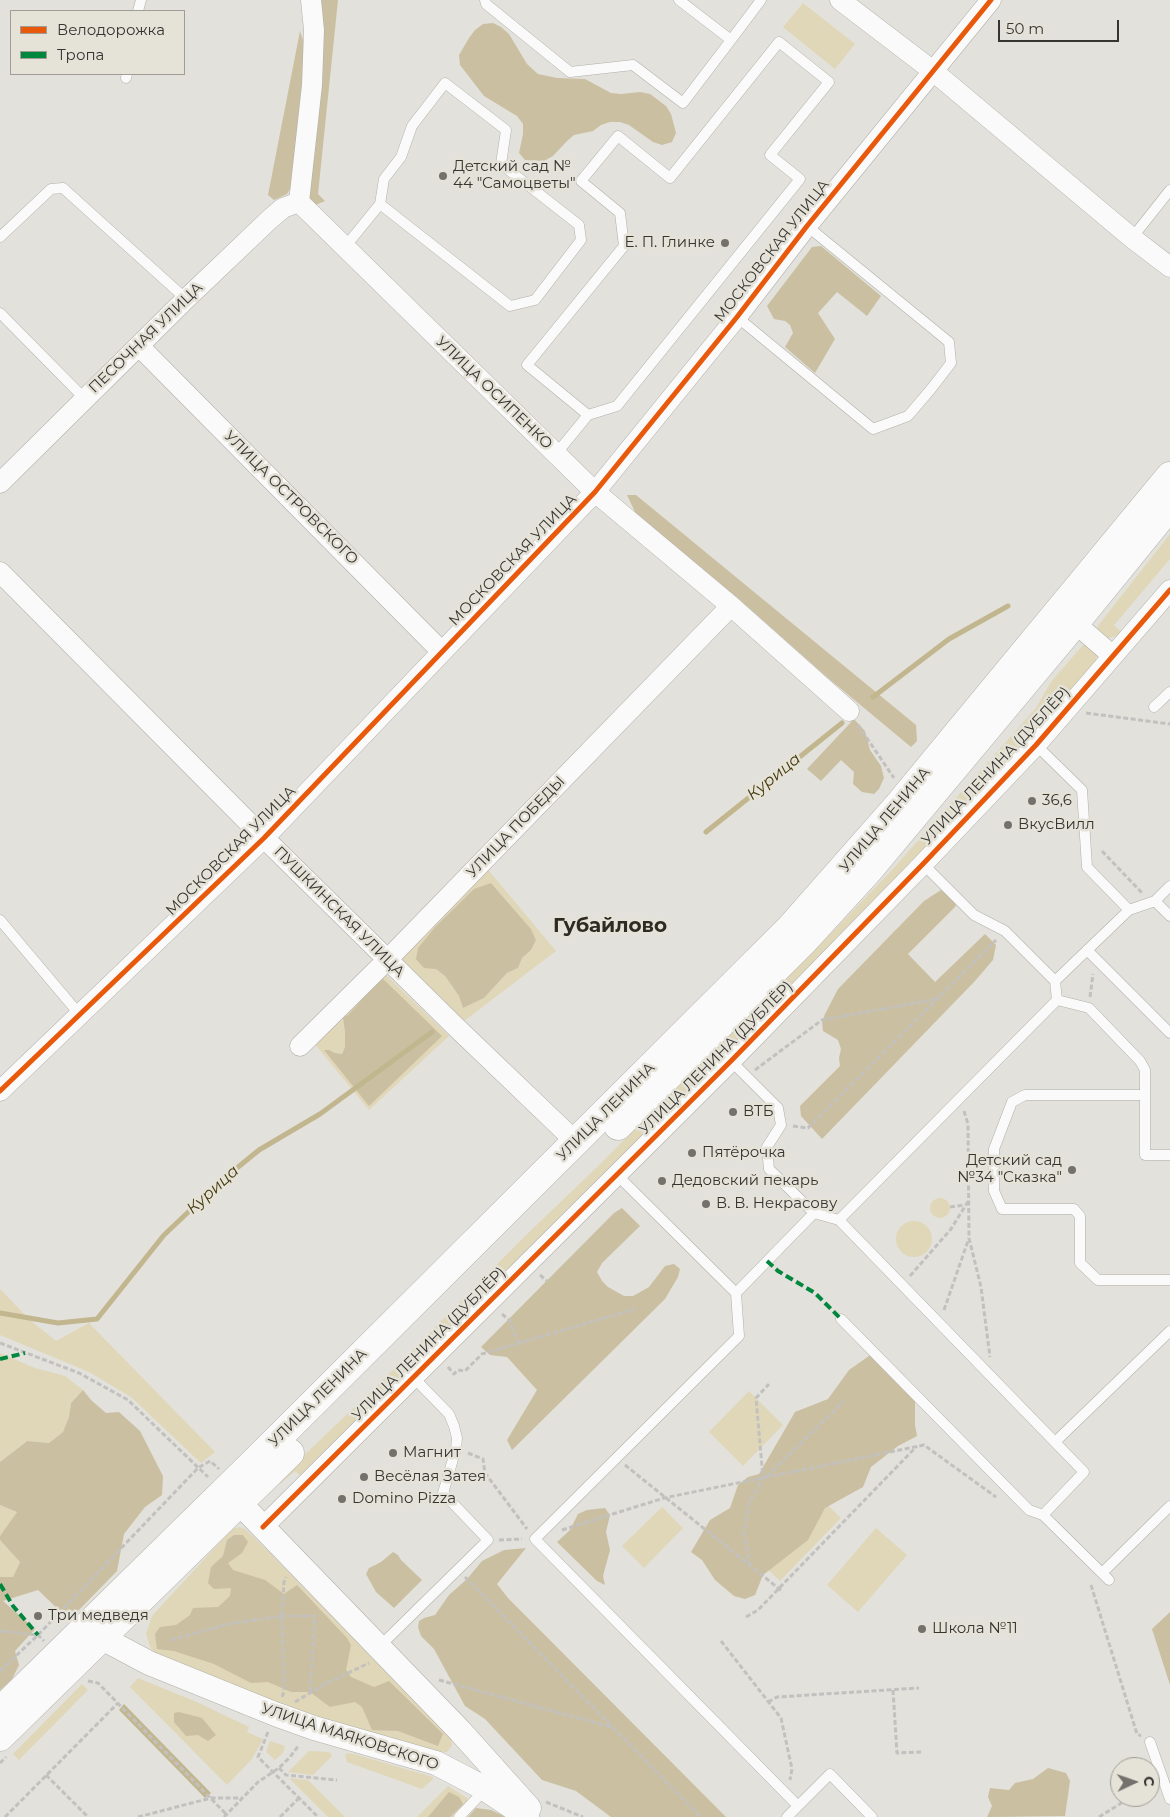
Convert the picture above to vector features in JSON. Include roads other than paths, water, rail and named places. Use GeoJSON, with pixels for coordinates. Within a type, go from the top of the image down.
{"type":"FeatureCollection","features":[{"type":"Feature","properties":{"kind":"main road","name":"УЛИЦА ЛЕНИНА"},"geometry":{"type":"LineString","coordinates":[[0,1737],[225,1490],[811,906],[1003,680],[1170,476]]}},
{"type":"Feature","properties":{"kind":"main road","name":"УЛИЦА ЛЕНИНА"},"geometry":{"type":"LineString","coordinates":[[225,1490],[804,941],[869,870],[1170,506]]}},
{"type":"Feature","properties":{"kind":"main road","name":"УЛИЦА ЛЕНИНА"},"geometry":{"type":"LineString","coordinates":[[0,1711],[95,1632]]}},
{"type":"Feature","properties":{"kind":"street"},"geometry":{"type":"LineString","coordinates":[[299,202],[312,85],[314,30],[312,0]]}},
{"type":"Feature","properties":{"kind":"street"},"geometry":{"type":"LineString","coordinates":[[840,0],[933,71],[1132,238],[1170,267]]}},
{"type":"Feature","properties":{"kind":"street","name":"МОСКОВСКАЯ УЛИЦА"},"geometry":{"type":"LineString","coordinates":[[0,1091],[264,838],[595,492],[991,0]]}},
{"type":"Feature","properties":{"kind":"street","name":"УЛИЦА ОСИПЕНКО"},"geometry":{"type":"LineString","coordinates":[[299,202],[595,492],[731,606],[849,711]]}},
{"type":"Feature","properties":{"kind":"street","name":"ПЕСОЧНАЯ УЛИЦА"},"geometry":{"type":"LineString","coordinates":[[0,483],[84,398],[276,214],[283,208],[299,202]]}},
{"type":"Feature","properties":{"kind":"street","name":"УЛИЦА ОСТРОВСКОГО"},"geometry":{"type":"LineString","coordinates":[[139,346],[442,652]]}},
{"type":"Feature","properties":{"kind":"street","name":"ПУШКИНСКАЯ УЛИЦА"},"geometry":{"type":"LineString","coordinates":[[0,572],[387,960],[576,1142]]}},
{"type":"Feature","properties":{"kind":"street","name":"УЛИЦА ЛЕНИНА (ДУБЛЁР)"},"geometry":{"type":"LineString","coordinates":[[263,1527],[732,1061],[923,864],[1036,745],[1170,590]]}},
{"type":"Feature","properties":{"kind":"street","name":"УЛИЦА ПОБЕДЫ"},"geometry":{"type":"LineString","coordinates":[[300,1046],[387,960],[731,606]]}},
{"type":"Feature","properties":{"kind":"street"},"geometry":{"type":"LineString","coordinates":[[1075,623],[1113,656]]}},
{"type":"Feature","properties":{"kind":"street"},"geometry":{"type":"LineString","coordinates":[[225,1490],[296,1561],[377,1654],[540,1809]]}},
{"type":"Feature","properties":{"kind":"street","name":"УЛИЦА МАЯКОВСКОГО"},"geometry":{"type":"LineString","coordinates":[[95,1632],[149,1663],[275,1714],[314,1728],[436,1763],[484,1788],[527,1817]]}},
{"type":"Feature","properties":{"kind":"street"},"geometry":{"type":"LineString","coordinates":[[436,1763],[448,1761],[460,1750],[462,1741],[460,1731]]}},
{"type":"Feature","properties":{"kind":"lane"},"geometry":{"type":"LineString","coordinates":[[485,0],[486,4],[570,72],[633,65],[683,103],[761,0]]}},
{"type":"Feature","properties":{"kind":"lane"},"geometry":{"type":"LineString","coordinates":[[680,0],[731,40]]}},
{"type":"Feature","properties":{"kind":"lane"},"geometry":{"type":"LineString","coordinates":[[556,454],[588,415],[617,406],[800,180],[770,155],[829,82],[779,42],[670,178],[618,136],[581,181],[620,213],[624,246],[527,366],[588,415]]}},
{"type":"Feature","properties":{"kind":"lane"},"geometry":{"type":"LineString","coordinates":[[345,247],[380,204],[384,178],[400,157],[412,126],[445,83],[506,130],[501,164],[579,224],[581,240],[535,300],[510,306],[380,204]]}},
{"type":"Feature","properties":{"kind":"lane"},"geometry":{"type":"LineString","coordinates":[[0,238],[51,188],[64,188],[186,299]]}},
{"type":"Feature","properties":{"kind":"lane"},"geometry":{"type":"LineString","coordinates":[[1132,238],[1170,190]]}},
{"type":"Feature","properties":{"kind":"lane"},"geometry":{"type":"LineString","coordinates":[[737,317],[873,429],[908,416],[931,389],[951,363],[949,342],[808,226]]}},
{"type":"Feature","properties":{"kind":"lane"},"geometry":{"type":"LineString","coordinates":[[0,313],[84,398]]}},
{"type":"Feature","properties":{"kind":"lane"},"geometry":{"type":"LineString","coordinates":[[1154,707],[1170,692]]}},
{"type":"Feature","properties":{"kind":"lane"},"geometry":{"type":"LineString","coordinates":[[1036,745],[1082,790],[1087,867],[1129,910]]}},
{"type":"Feature","properties":{"kind":"lane"},"geometry":{"type":"LineString","coordinates":[[923,864],[974,915],[1006,931],[1055,981],[1057,1000]]}},
{"type":"Feature","properties":{"kind":"lane"},"geometry":{"type":"LineString","coordinates":[[1055,981],[1091,954],[1129,910],[1155,901],[1170,886]]}},
{"type":"Feature","properties":{"kind":"lane"},"geometry":{"type":"LineString","coordinates":[[1155,901],[1170,916]]}},
{"type":"Feature","properties":{"kind":"lane"},"geometry":{"type":"LineString","coordinates":[[0,920],[80,1015]]}},
{"type":"Feature","properties":{"kind":"lane"},"geometry":{"type":"LineString","coordinates":[[1091,954],[1170,1033]]}},
{"type":"Feature","properties":{"kind":"lane"},"geometry":{"type":"LineString","coordinates":[[1057,1000],[1089,1008],[1140,1061],[1145,1070],[1145,1155],[1170,1155]]}},
{"type":"Feature","properties":{"kind":"lane"},"geometry":{"type":"LineString","coordinates":[[839,1220],[1057,1000]]}},
{"type":"Feature","properties":{"kind":"lane"},"geometry":{"type":"LineString","coordinates":[[732,1061],[778,1108],[781,1125],[767,1147],[769,1168],[814,1213],[839,1220],[1084,1472],[1043,1515]]}},
{"type":"Feature","properties":{"kind":"lane"},"geometry":{"type":"LineString","coordinates":[[1145,1095],[1025,1095],[1012,1102],[994,1150],[994,1191],[1002,1209],[1074,1209],[1080,1216],[1080,1263],[1098,1280],[1170,1280]]}},
{"type":"Feature","properties":{"kind":"lane"},"geometry":{"type":"LineString","coordinates":[[617,1175],[736,1293],[739,1336],[536,1539],[798,1806]]}},
{"type":"Feature","properties":{"kind":"lane"},"geometry":{"type":"LineString","coordinates":[[736,1293],[814,1213]]}},
{"type":"Feature","properties":{"kind":"lane"},"geometry":{"type":"LineString","coordinates":[[841,1319],[1029,1510],[1043,1515],[1105,1577],[1170,1506]]}},
{"type":"Feature","properties":{"kind":"lane"},"geometry":{"type":"LineString","coordinates":[[1055,1442],[1170,1331]]}},
{"type":"Feature","properties":{"kind":"lane"},"geometry":{"type":"LineString","coordinates":[[377,1654],[488,1540],[443,1493],[456,1449],[457,1438],[449,1414],[412,1377]]}},
{"type":"Feature","properties":{"kind":"lane"},"geometry":{"type":"LineString","coordinates":[[1150,1742],[1170,1799]]}},
{"type":"Feature","properties":{"kind":"lane"},"geometry":{"type":"LineString","coordinates":[[787,1817],[830,1774],[872,1817]]}},
{"type":"Feature","properties":{"kind":"lane"},"geometry":{"type":"LineString","coordinates":[[459,1817],[480,1796],[484,1788]]}},
{"type":"Feature","properties":{"kind":"waterway","name":"Курица"},"geometry":{"type":"LineString","coordinates":[[873,697],[949,639],[1008,606]]}},
{"type":"Feature","properties":{"kind":"waterway","name":"Курица"},"geometry":{"type":"LineString","coordinates":[[706,832],[842,723]]}},
{"type":"Feature","properties":{"kind":"waterway","name":"Курица"},"geometry":{"type":"LineString","coordinates":[[0,1313],[58,1323],[97,1319],[164,1235],[221,1181],[259,1150],[320,1114],[432,1032]]}},
{"type":"Feature","properties":{"kind":"place","name":"Детский сад № 44 \"Самоцветы\""},"geometry":{"type":"Point","coordinates":[443,176]}},
{"type":"Feature","properties":{"kind":"place","name":"Е. П. Глинке"},"geometry":{"type":"Point","coordinates":[725,243]}},
{"type":"Feature","properties":{"kind":"place","name":"36,6"},"geometry":{"type":"Point","coordinates":[1032,801]}},
{"type":"Feature","properties":{"kind":"place","name":"ВкусВилл"},"geometry":{"type":"Point","coordinates":[1008,825]}},
{"type":"Feature","properties":{"kind":"place","name":"ВТБ"},"geometry":{"type":"Point","coordinates":[733,1112]}},
{"type":"Feature","properties":{"kind":"place","name":"Пятёрочка"},"geometry":{"type":"Point","coordinates":[692,1153]}},
{"type":"Feature","properties":{"kind":"place","name":"Детский сад №34 \"Сказка\""},"geometry":{"type":"Point","coordinates":[1072,1170]}},
{"type":"Feature","properties":{"kind":"place","name":"Дедовский пекарь"},"geometry":{"type":"Point","coordinates":[662,1181]}},
{"type":"Feature","properties":{"kind":"place","name":"В. В. Некрасову"},"geometry":{"type":"Point","coordinates":[706,1204]}},
{"type":"Feature","properties":{"kind":"place","name":"Магнит"},"geometry":{"type":"Point","coordinates":[393,1453]}},
{"type":"Feature","properties":{"kind":"place","name":"Весёлая Затея"},"geometry":{"type":"Point","coordinates":[364,1477]}},
{"type":"Feature","properties":{"kind":"place","name":"Domino Pizza"},"geometry":{"type":"Point","coordinates":[342,1499]}},
{"type":"Feature","properties":{"kind":"place","name":"Три медведя"},"geometry":{"type":"Point","coordinates":[38,1616]}},
{"type":"Feature","properties":{"kind":"place","name":"Школа №11"},"geometry":{"type":"Point","coordinates":[922,1629]}},
{"type":"Feature","properties":{"kind":"district","name":"Губайлово"},"geometry":{"type":"Point","coordinates":[610,926]}}]}
